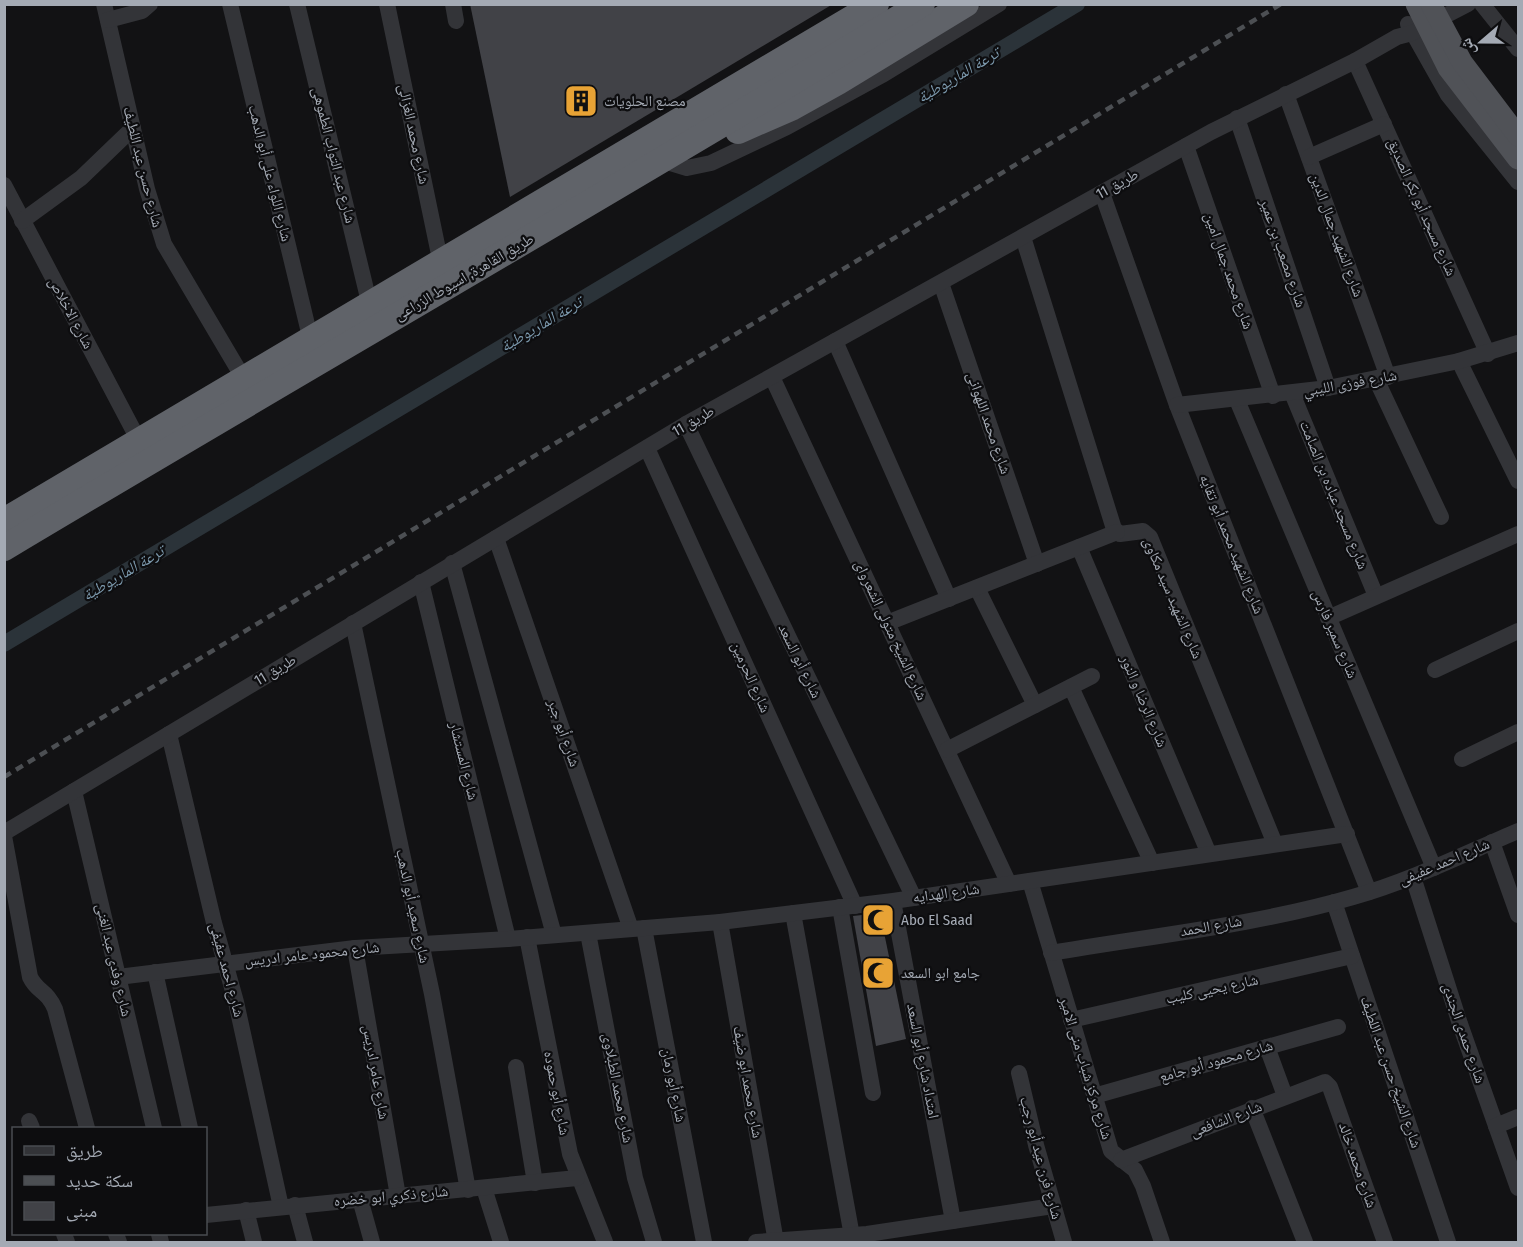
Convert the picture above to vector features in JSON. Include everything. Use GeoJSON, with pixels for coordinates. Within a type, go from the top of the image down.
{"type":"FeatureCollection","features":[{"type":"Feature","properties":{"kind":"highway","name":"طريق القاهرة, اسيوط الزراعى"},"geometry":{"type":"LineString","coordinates":[[4,521],[245,381],[876,4]]}},
{"type":"Feature","properties":{"kind":"highway","name":"طريق القاهرة, اسيوط الزراعى"},"geometry":{"type":"LineString","coordinates":[[4,548],[219,419],[664,161],[922,4]]}},
{"type":"Feature","properties":{"kind":"highway"},"geometry":{"type":"LineString","coordinates":[[712,132],[733,132],[746,129],[793,107],[874,61],[966,4]]}},
{"type":"Feature","properties":{"kind":"main road"},"geometry":{"type":"LineString","coordinates":[[1416,4],[1437,49],[1454,78],[1518,159]]}},
{"type":"Feature","properties":{"kind":"main road"},"geometry":{"type":"LineString","coordinates":[[1431,4],[1468,71],[1518,134]]}},
{"type":"Feature","properties":{"kind":"street"},"geometry":{"type":"LineString","coordinates":[[106,12],[142,11],[150,4]]}},
{"type":"Feature","properties":{"kind":"street","name":"شارع اللواء على أبو الدهب"},"geometry":{"type":"LineString","coordinates":[[230,4],[311,341]]}},
{"type":"Feature","properties":{"kind":"street","name":"شارع عبد التواب الطموهى"},"geometry":{"type":"LineString","coordinates":[[297,4],[370,306]]}},
{"type":"Feature","properties":{"kind":"street","name":"شارع محمد الغزالى"},"geometry":{"type":"LineString","coordinates":[[387,4],[441,264]]}},
{"type":"Feature","properties":{"kind":"street"},"geometry":{"type":"LineString","coordinates":[[664,161],[687,168],[711,163],[787,127],[884,74],[999,4]]}},
{"type":"Feature","properties":{"kind":"street"},"geometry":{"type":"LineString","coordinates":[[1405,31],[1437,4]]}},
{"type":"Feature","properties":{"kind":"street"},"geometry":{"type":"LineString","coordinates":[[1405,31],[1468,4]]}},
{"type":"Feature","properties":{"kind":"street"},"geometry":{"type":"LineString","coordinates":[[1482,4],[1518,50]]}},
{"type":"Feature","properties":{"kind":"street","name":"شارع حسن عبد اللطيف"},"geometry":{"type":"LineString","coordinates":[[106,12],[152,209],[164,244],[245,381]]}},
{"type":"Feature","properties":{"kind":"street"},"geometry":{"type":"LineString","coordinates":[[1405,31],[1448,95],[1518,182]]}},
{"type":"Feature","properties":{"kind":"street","name":"طريق 11"},"geometry":{"type":"LineString","coordinates":[[4,834],[687,424],[1237,118],[1355,61],[1405,31]]}},
{"type":"Feature","properties":{"kind":"street","name":"شارع مسجد أبو بكر الصديق"},"geometry":{"type":"LineString","coordinates":[[1355,61],[1488,354]]}},
{"type":"Feature","properties":{"kind":"street","name":"شارع الشهيد جمال الدين"},"geometry":{"type":"LineString","coordinates":[[1286,94],[1382,378],[1441,517]]}},
{"type":"Feature","properties":{"kind":"street","name":"شارع مصعب بن عمير"},"geometry":{"type":"LineString","coordinates":[[1237,118],[1328,388]]}},
{"type":"Feature","properties":{"kind":"street"},"geometry":{"type":"LineString","coordinates":[[1309,157],[1384,124]]}},
{"type":"Feature","properties":{"kind":"street"},"geometry":{"type":"LineString","coordinates":[[22,221],[81,178],[132,128]]}},
{"type":"Feature","properties":{"kind":"street"},"geometry":{"type":"LineString","coordinates":[[1496,153],[1518,134]]}},
{"type":"Feature","properties":{"kind":"street","name":"شارع محمد جمال امين"},"geometry":{"type":"LineString","coordinates":[[1186,146],[1273,396]]}},
{"type":"Feature","properties":{"kind":"street","name":"شارع الاخلاص"},"geometry":{"type":"LineString","coordinates":[[4,185],[139,441]]}},
{"type":"Feature","properties":{"kind":"street","name":"شارع الشهيد محمد أبو تقايه"},"geometry":{"type":"LineString","coordinates":[[1102,193],[1177,405],[1369,892]]}},
{"type":"Feature","properties":{"kind":"street"},"geometry":{"type":"LineString","coordinates":[[887,623],[1117,532],[1023,237]]}},
{"type":"Feature","properties":{"kind":"street","name":"شارع محمد اللهوانى"},"geometry":{"type":"LineString","coordinates":[[941,283],[1037,564]]}},
{"type":"Feature","properties":{"kind":"street"},"geometry":{"type":"LineString","coordinates":[[835,342],[949,599]]}},
{"type":"Feature","properties":{"kind":"street","name":"شارع فوزى الليبي"},"geometry":{"type":"LineString","coordinates":[[1177,405],[1328,388],[1516,349]]}},
{"type":"Feature","properties":{"kind":"street"},"geometry":{"type":"LineString","coordinates":[[1459,361],[1518,481]]}},
{"type":"Feature","properties":{"kind":"street","name":"شارع الشيخ متولى الشعرواى"},"geometry":{"type":"LineString","coordinates":[[772,377],[1009,884]]}},
{"type":"Feature","properties":{"kind":"street","name":"شارع مسجد عباده بن الصامت"},"geometry":{"type":"LineString","coordinates":[[1292,393],[1376,596]]}},
{"type":"Feature","properties":{"kind":"street","name":"شارع سمير فارس"},"geometry":{"type":"LineString","coordinates":[[1237,400],[1434,868]]}},
{"type":"Feature","properties":{"kind":"street","name":"شارع أبو السعد"},"geometry":{"type":"LineString","coordinates":[[687,424],[914,898]]}},
{"type":"Feature","properties":{"kind":"street","name":"شارع الحرمين"},"geometry":{"type":"LineString","coordinates":[[647,448],[847,906],[873,1094]]}},
{"type":"Feature","properties":{"kind":"street","name":"شارع الشهيد سيد مكاوى"},"geometry":{"type":"LineString","coordinates":[[1117,532],[1125,534],[1143,531],[1150,537],[1275,844]]}},
{"type":"Feature","properties":{"kind":"street"},"geometry":{"type":"LineString","coordinates":[[1328,618],[1518,534]]}},
{"type":"Feature","properties":{"kind":"street","name":"شارع أبو جبر"},"geometry":{"type":"LineString","coordinates":[[496,538],[637,929]]}},
{"type":"Feature","properties":{"kind":"street","name":"شارع الرضا و النور"},"geometry":{"type":"LineString","coordinates":[[1079,547],[1209,854]]}},
{"type":"Feature","properties":{"kind":"street"},"geometry":{"type":"LineString","coordinates":[[452,563],[555,935]]}},
{"type":"Feature","properties":{"kind":"street","name":"شارع المستشار"},"geometry":{"type":"LineString","coordinates":[[421,582],[508,939]]}},
{"type":"Feature","properties":{"kind":"street"},"geometry":{"type":"LineString","coordinates":[[977,588],[1035,705]]}},
{"type":"Feature","properties":{"kind":"street","name":"شارع سعيد أبو الدهب"},"geometry":{"type":"LineString","coordinates":[[353,623],[476,1189],[501,1242]]}},
{"type":"Feature","properties":{"kind":"street"},"geometry":{"type":"LineString","coordinates":[[1435,670],[1518,631]]}},
{"type":"Feature","properties":{"kind":"street"},"geometry":{"type":"LineString","coordinates":[[947,750],[1092,676]]}},
{"type":"Feature","properties":{"kind":"street"},"geometry":{"type":"LineString","coordinates":[[1071,687],[1152,863]]}},
{"type":"Feature","properties":{"kind":"street"},"geometry":{"type":"LineString","coordinates":[[1462,759],[1518,732]]}},
{"type":"Feature","properties":{"kind":"street","name":"شارع احمد عفيفى"},"geometry":{"type":"LineString","coordinates":[[169,734],[288,1206],[305,1242]]}},
{"type":"Feature","properties":{"kind":"street","name":"شارع وفدى عبد الغنى"},"geometry":{"type":"LineString","coordinates":[[75,791],[154,1127]]}},
{"type":"Feature","properties":{"kind":"street","name":"شارع احمد عفيفى"},"geometry":{"type":"LineString","coordinates":[[1369,892],[1413,877],[1518,831]]}},
{"type":"Feature","properties":{"kind":"street"},"geometry":{"type":"LineString","coordinates":[[4,834],[30,977],[35,986],[48,993],[56,1009],[87,1127]]}},
{"type":"Feature","properties":{"kind":"street","name":"شارع الهدايه"},"geometry":{"type":"LineString","coordinates":[[508,939],[720,922],[892,901],[1347,834]]}},
{"type":"Feature","properties":{"kind":"street"},"geometry":{"type":"LineString","coordinates":[[1492,842],[1518,915]]}},
{"type":"Feature","properties":{"kind":"street","name":"شارع حمدى الجندى"},"geometry":{"type":"LineString","coordinates":[[1413,877],[1518,1188]]}},
{"type":"Feature","properties":{"kind":"street","name":"شارع مركز شباب منى الامير"},"geometry":{"type":"LineString","coordinates":[[1029,881],[1111,1151],[1135,1170],[1143,1186],[1162,1242]]}},
{"type":"Feature","properties":{"kind":"street","name":"شارع الحمد"},"geometry":{"type":"LineString","coordinates":[[1051,953],[1334,902],[1369,892]]}},
{"type":"Feature","properties":{"kind":"street","name":"امتداد شارع أبو السعد"},"geometry":{"type":"LineString","coordinates":[[892,901],[953,1221]]}},
{"type":"Feature","properties":{"kind":"street","name":"شارع الشيخ حسن عبد اللطيف"},"geometry":{"type":"LineString","coordinates":[[1334,902],[1448,1242]]}},
{"type":"Feature","properties":{"kind":"street"},"geometry":{"type":"LineString","coordinates":[[793,913],[852,1236]]}},
{"type":"Feature","properties":{"kind":"street","name":"شارع محمد ابو ضيف"},"geometry":{"type":"LineString","coordinates":[[720,922],[776,1241]]}},
{"type":"Feature","properties":{"kind":"street","name":"شارع أبو رمان"},"geometry":{"type":"LineString","coordinates":[[637,929],[704,1242]]}},
{"type":"Feature","properties":{"kind":"street","name":"شارع محمد الطبلاوى"},"geometry":{"type":"LineString","coordinates":[[588,933],[634,1170],[654,1242]]}},
{"type":"Feature","properties":{"kind":"street","name":"شارع أبو حموده"},"geometry":{"type":"LineString","coordinates":[[527,938],[558,1106],[577,1178],[605,1242]]}},
{"type":"Feature","properties":{"kind":"street","name":"شارع محمود عامر ادريس"},"geometry":{"type":"LineString","coordinates":[[118,977],[355,948],[508,939]]}},
{"type":"Feature","properties":{"kind":"street","name":"شارع عامر ادريس"},"geometry":{"type":"LineString","coordinates":[[355,948],[398,1196]]}},
{"type":"Feature","properties":{"kind":"street","name":"شارع يحيى كليب"},"geometry":{"type":"LineString","coordinates":[[1071,1020],[1352,956]]}},
{"type":"Feature","properties":{"kind":"street"},"geometry":{"type":"LineString","coordinates":[[155,972],[190,1127]]}},
{"type":"Feature","properties":{"kind":"street","name":"شارع محمود أبو جامع"},"geometry":{"type":"LineString","coordinates":[[1094,1096],[1338,1026]]}},
{"type":"Feature","properties":{"kind":"street"},"geometry":{"type":"LineString","coordinates":[[1267,1047],[1285,1096]]}},
{"type":"Feature","properties":{"kind":"street"},"geometry":{"type":"LineString","coordinates":[[516,1067],[535,1183]]}},
{"type":"Feature","properties":{"kind":"street","name":"شارع فرن عيد أبو رجب"},"geometry":{"type":"LineString","coordinates":[[1019,1073],[1064,1242]]}},
{"type":"Feature","properties":{"kind":"street","name":"شارع الشافعى"},"geometry":{"type":"LineString","coordinates":[[1120,1160],[1322,1082],[1330,1087]]}},
{"type":"Feature","properties":{"kind":"street","name":"شارع محمد خالد"},"geometry":{"type":"LineString","coordinates":[[1330,1087],[1385,1242]]}},
{"type":"Feature","properties":{"kind":"street"},"geometry":{"type":"LineString","coordinates":[[1252,1108],[1305,1242]]}},
{"type":"Feature","properties":{"kind":"street"},"geometry":{"type":"LineString","coordinates":[[1496,1126],[1518,1117]]}},
{"type":"Feature","properties":{"kind":"street","name":"شارع ذكري ابو خضره"},"geometry":{"type":"LineString","coordinates":[[207,1209],[246,1210],[577,1178]]}},
{"type":"Feature","properties":{"kind":"street"},"geometry":{"type":"LineString","coordinates":[[360,1199],[372,1242]]}},
{"type":"Feature","properties":{"kind":"street"},"geometry":{"type":"LineString","coordinates":[[756,1242],[852,1236],[908,1236],[953,1221],[1053,1206]]}},
{"type":"Feature","properties":{"kind":"street"},"geometry":{"type":"LineString","coordinates":[[246,1210],[254,1242]]}},
{"type":"Feature","properties":{"kind":"building","name":"مصنع الحلويات"},"geometry":{"type":"Polygon","coordinates":[[[470,4],[833,4],[510,197],[470,4]]]}},
{"type":"Feature","properties":{"kind":"building","name":"جامع ابو السعد"},"geometry":{"type":"Polygon","coordinates":[[[880,913],[906,1039],[876,1046],[853,916],[880,913]]]}},
{"type":"Feature","properties":{"kind":"waterway","name":"ترعة الماريوطية"},"geometry":{"type":"LineString","coordinates":[[4,644],[1077,4]]}},
{"type":"Feature","properties":{"kind":"railway"},"geometry":{"type":"LineString","coordinates":[[4,777],[1281,4]]}},
{"type":"Feature","properties":{"kind":"place","name":"مصنع الحلويات"},"geometry":{"type":"Point","coordinates":[581,101]}},
{"type":"Feature","properties":{"kind":"place","name":"Abo El Saad"},"geometry":{"type":"Point","coordinates":[878,920]}},
{"type":"Feature","properties":{"kind":"place","name":"جامع ابو السعد"},"geometry":{"type":"Point","coordinates":[878,973]}}]}
